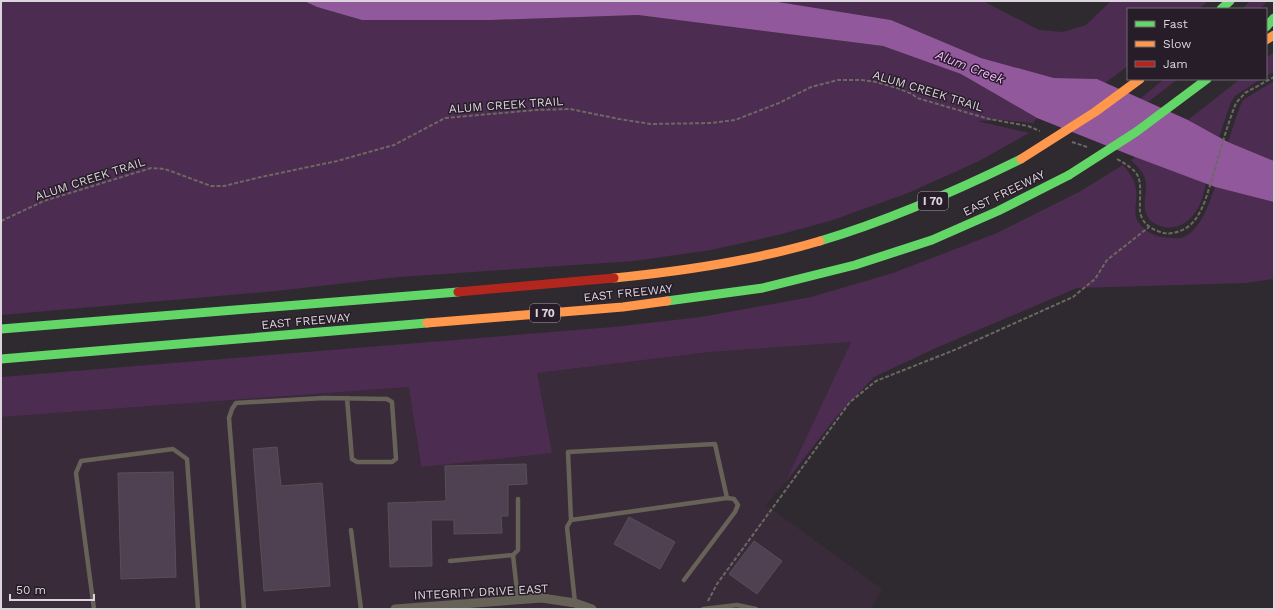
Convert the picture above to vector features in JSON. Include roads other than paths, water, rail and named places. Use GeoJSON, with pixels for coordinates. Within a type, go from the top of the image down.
{"type":"FeatureCollection","features":[{"type":"Feature","properties":{"kind":"highway"},"geometry":{"type":"LineString","coordinates":[[1222,8],[1230,1]]}},
{"type":"Feature","properties":{"kind":"highway"},"geometry":{"type":"LineString","coordinates":[[1267,26],[1274,18]]}},
{"type":"Feature","properties":{"kind":"highway","name":"EAST FREEWAY"},"geometry":{"type":"LineString","coordinates":[[1,329],[558,284],[654,274],[780,252],[841,235],[916,208],[970,185],[1021,159],[1095,112],[1139,80]]}},
{"type":"Feature","properties":{"kind":"highway","name":"EAST FREEWAY"},"geometry":{"type":"LineString","coordinates":[[1,358],[622,307],[763,288],[855,265],[932,240],[998,212],[1068,175],[1136,132],[1206,80]]}},
{"type":"Feature","properties":{"kind":"street","name":"INTEGRITY DRIVE EAST"},"geometry":{"type":"LineString","coordinates":[[395,609],[457,607],[542,598],[574,603],[592,609]]}},
{"type":"Feature","properties":{"kind":"lane"},"geometry":{"type":"LineString","coordinates":[[244,609],[229,418],[232,409],[236,403],[324,398],[347,398],[387,399],[392,402],[396,459],[392,462],[357,462],[352,459],[347,398]]}},
{"type":"Feature","properties":{"kind":"lane"},"geometry":{"type":"LineString","coordinates":[[574,603],[567,527],[571,520],[568,452],[715,444],[727,498]]}},
{"type":"Feature","properties":{"kind":"lane"},"geometry":{"type":"LineString","coordinates":[[94,609],[76,472],[81,462],[173,449],[187,459],[198,609]]}},
{"type":"Feature","properties":{"kind":"lane"},"geometry":{"type":"LineString","coordinates":[[571,520],[727,498],[734,499],[738,505],[735,512],[684,580]]}},
{"type":"Feature","properties":{"kind":"lane"},"geometry":{"type":"LineString","coordinates":[[450,561],[513,555],[518,550],[518,499]]}},
{"type":"Feature","properties":{"kind":"lane"},"geometry":{"type":"LineString","coordinates":[[351,530],[361,609]]}},
{"type":"Feature","properties":{"kind":"lane"},"geometry":{"type":"LineString","coordinates":[[513,555],[518,600]]}},
{"type":"Feature","properties":{"kind":"lane"},"geometry":{"type":"LineString","coordinates":[[703,609],[737,605],[756,609]]}},
{"type":"Feature","properties":{"kind":"water","name":"Alum Creek"},"geometry":{"type":"Polygon","coordinates":[[[304,1],[772,1],[891,20],[981,58],[1054,78],[1097,79],[1188,120],[1228,142],[1274,161],[1274,202],[1215,187],[1037,118],[961,74],[883,46],[638,15],[491,20],[362,20],[317,7],[304,1]]]}}]}
